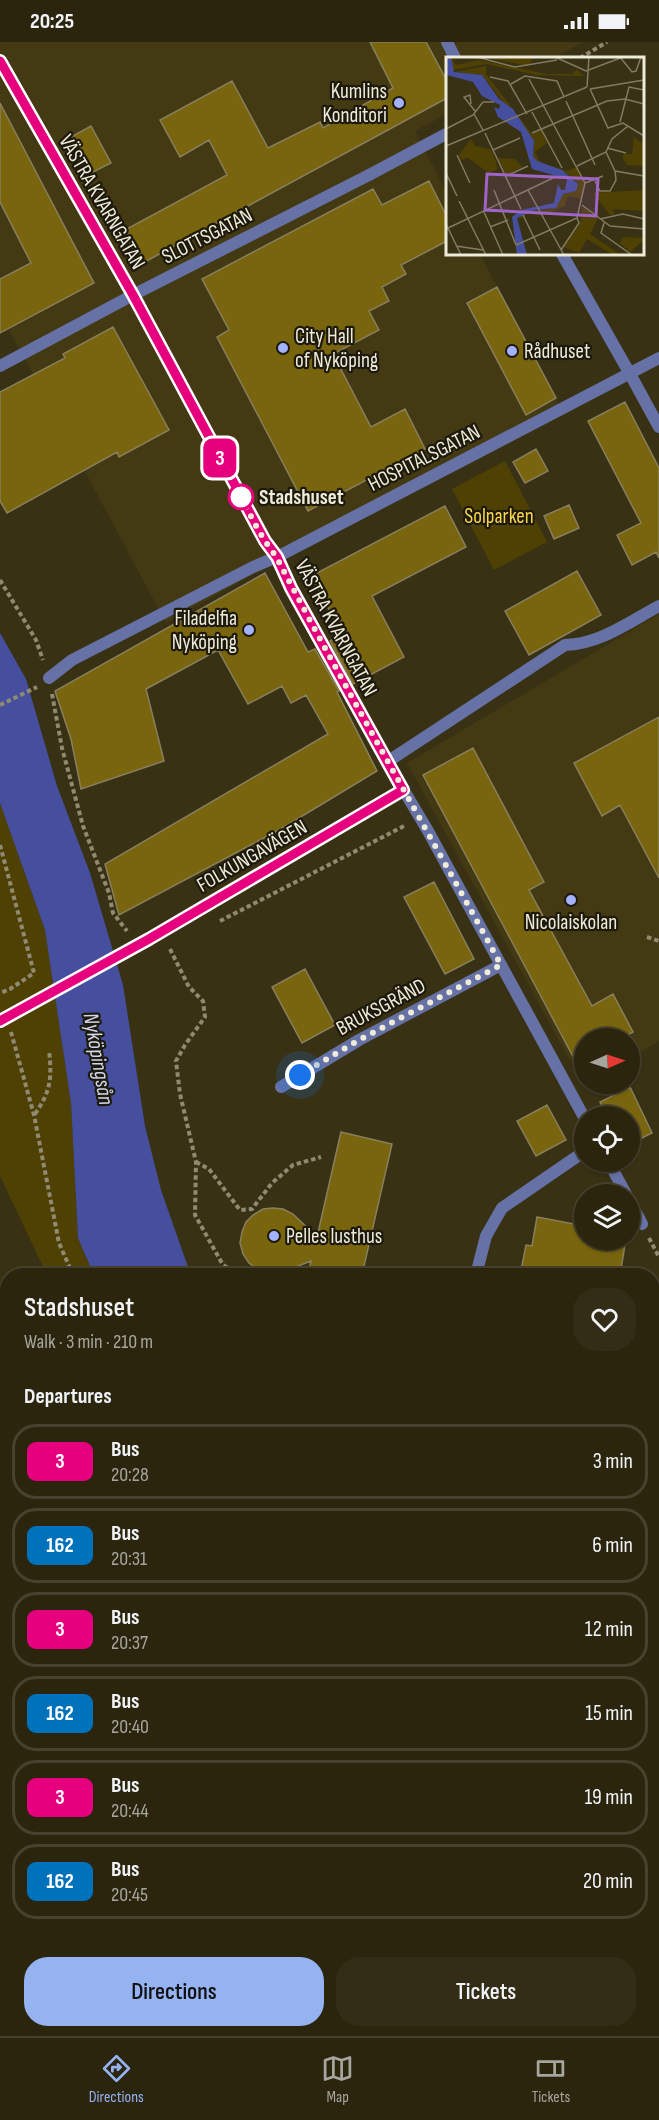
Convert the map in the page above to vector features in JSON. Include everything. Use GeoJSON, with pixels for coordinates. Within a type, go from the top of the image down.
{"type":"FeatureCollection","features":[{"type":"Feature","properties":{"kind":"street"},"geometry":{"type":"LineString","coordinates":[[447,42],[454,57]]}},
{"type":"Feature","properties":{"kind":"street","name":"VÄSTRA KVARNGATAN"},"geometry":{"type":"LineString","coordinates":[[0,61],[133,295],[265,541],[277,557],[291,588],[387,762],[428,831],[578,1106]]}},
{"type":"Feature","properties":{"kind":"street","name":"SLOTTSGATAN"},"geometry":{"type":"LineString","coordinates":[[0,366],[446,134]]}},
{"type":"Feature","properties":{"kind":"street"},"geometry":{"type":"LineString","coordinates":[[563,255],[659,427]]}},
{"type":"Feature","properties":{"kind":"street","name":"HOSPITALSGATAN"},"geometry":{"type":"LineString","coordinates":[[50,678],[72,660],[253,567],[277,557],[659,358]]}},
{"type":"Feature","properties":{"kind":"street"},"geometry":{"type":"LineString","coordinates":[[387,762],[565,645],[597,640],[659,606]]}},
{"type":"Feature","properties":{"kind":"street","name":"FOLKUNGAVÄGEN"},"geometry":{"type":"LineString","coordinates":[[3,1019],[120,956],[403,790]]}},
{"type":"Feature","properties":{"kind":"street","name":"BRUKSGRÄND"},"geometry":{"type":"LineString","coordinates":[[281,1087],[359,1040],[501,965]]}},
{"type":"Feature","properties":{"kind":"street"},"geometry":{"type":"LineString","coordinates":[[478,1268],[486,1236],[502,1208],[574,1159]]}},
{"type":"Feature","properties":{"kind":"street"},"geometry":{"type":"LineString","coordinates":[[640,1220],[642,1224]]}},
{"type":"Feature","properties":{"kind":"path"},"geometry":{"type":"LineString","coordinates":[[582,57],[607,42]]}},
{"type":"Feature","properties":{"kind":"path"},"geometry":{"type":"LineString","coordinates":[[0,580],[36,640],[50,678],[62,748],[83,826],[108,892],[113,913]]}},
{"type":"Feature","properties":{"kind":"path"},"geometry":{"type":"LineString","coordinates":[[0,705],[33,690]]}},
{"type":"Feature","properties":{"kind":"path"},"geometry":{"type":"LineString","coordinates":[[218,922],[407,824],[415,834],[420,836],[428,831]]}},
{"type":"Feature","properties":{"kind":"path"},"geometry":{"type":"LineString","coordinates":[[0,845],[34,973],[0,993]]}},
{"type":"Feature","properties":{"kind":"path"},"geometry":{"type":"LineString","coordinates":[[647,937],[659,941]]}},
{"type":"Feature","properties":{"kind":"path"},"geometry":{"type":"LineString","coordinates":[[160,953],[179,943]]}},
{"type":"Feature","properties":{"kind":"path"},"geometry":{"type":"LineString","coordinates":[[170,949],[189,987],[203,1001],[205,1017],[176,1061],[182,1105],[196,1162],[195,1215],[223,1265],[228,1268]]}},
{"type":"Feature","properties":{"kind":"path"},"geometry":{"type":"LineString","coordinates":[[3,1019],[34,1115],[59,1243],[71,1268]]}},
{"type":"Feature","properties":{"kind":"path"},"geometry":{"type":"LineString","coordinates":[[34,1115],[45,1100],[52,1077],[50,1050]]}},
{"type":"Feature","properties":{"kind":"path"},"geometry":{"type":"LineString","coordinates":[[196,1162],[209,1169],[240,1210],[252,1209],[272,1183],[292,1165],[321,1157]]}},
{"type":"Feature","properties":{"kind":"shaded area"},"geometry":{"type":"Polygon","coordinates":[[[0,42],[582,42],[557,57],[446,57],[446,115],[415,131],[446,191],[446,255],[481,255],[559,404],[166,623],[0,313],[0,42]]]}},
{"type":"Feature","properties":{"kind":"shaded area","name":"Nicolaiskolan"},"geometry":{"type":"Polygon","coordinates":[[[659,614],[659,1041],[640,1053],[640,1028],[574,1028],[574,1068],[407,763],[659,614]]]}},
{"type":"Feature","properties":{"kind":"green space","name":"Solparken"},"geometry":{"type":"Polygon","coordinates":[[[505,461],[547,542],[494,570],[452,489],[505,461]]]}},
{"type":"Feature","properties":{"kind":"green space"},"geometry":{"type":"Polygon","coordinates":[[[0,803],[45,930],[71,1103],[78,1238],[91,1268],[44,1268],[0,1176],[0,803]]]}},
{"type":"Feature","properties":{"kind":"water","name":"Nyköpingsån"},"geometry":{"type":"Polygon","coordinates":[[[0,633],[26,679],[57,786],[90,873],[123,985],[145,1126],[161,1190],[190,1268],[91,1268],[78,1238],[71,1103],[45,930],[0,803],[0,633]]]}},
{"type":"Feature","properties":{"kind":"building"},"geometry":{"type":"Polygon","coordinates":[[[370,42],[426,42],[446,79],[446,99],[141,264],[123,231],[227,175],[209,140],[180,157],[160,120],[232,81],[268,148],[320,122],[323,128],[393,88],[370,42]]]}},
{"type":"Feature","properties":{"kind":"building"},"geometry":{"type":"Polygon","coordinates":[[[0,103],[94,283],[0,333],[0,279],[31,263],[0,202],[0,103]]]}},
{"type":"Feature","properties":{"kind":"building"},"geometry":{"type":"Polygon","coordinates":[[[91,126],[111,163],[89,174],[69,138],[91,126]]]}},
{"type":"Feature","properties":{"kind":"building","name":"City Hall of Nyköping"},"geometry":{"type":"Polygon","coordinates":[[[429,181],[446,215],[446,242],[401,265],[406,274],[382,287],[389,301],[369,311],[379,330],[333,354],[371,427],[405,409],[425,449],[308,511],[217,337],[229,330],[202,279],[373,189],[382,205],[429,181]]]}},
{"type":"Feature","properties":{"kind":"building","name":"Rådhuset"},"geometry":{"type":"Polygon","coordinates":[[[497,287],[556,398],[526,415],[467,303],[497,287]]]}},
{"type":"Feature","properties":{"kind":"building"},"geometry":{"type":"Polygon","coordinates":[[[113,327],[169,430],[119,457],[117,452],[7,513],[0,501],[0,392],[65,358],[63,354],[113,327]]]}},
{"type":"Feature","properties":{"kind":"building"},"geometry":{"type":"Polygon","coordinates":[[[625,402],[659,468],[659,558],[656,552],[632,565],[617,535],[641,523],[588,421],[625,402]]]}},
{"type":"Feature","properties":{"kind":"building"},"geometry":{"type":"Polygon","coordinates":[[[536,449],[548,471],[525,483],[513,462],[536,449]]]}},
{"type":"Feature","properties":{"kind":"building"},"geometry":{"type":"Polygon","coordinates":[[[569,505],[579,528],[554,539],[544,516],[569,505]]]}},
{"type":"Feature","properties":{"kind":"building"},"geometry":{"type":"Polygon","coordinates":[[[445,506],[466,547],[372,596],[404,657],[353,684],[330,641],[342,634],[311,576],[445,506]]]}},
{"type":"Feature","properties":{"kind":"building"},"geometry":{"type":"Polygon","coordinates":[[[577,571],[601,615],[529,655],[505,611],[577,571]]]}},
{"type":"Feature","properties":{"kind":"building"},"geometry":{"type":"Polygon","coordinates":[[[265,573],[308,652],[315,649],[339,691],[337,692],[377,771],[279,830],[119,915],[105,864],[328,734],[306,695],[291,703],[282,686],[248,704],[218,650],[146,689],[164,761],[81,789],[71,739],[55,691],[265,573]]]}},
{"type":"Feature","properties":{"kind":"building"},"geometry":{"type":"Polygon","coordinates":[[[659,717],[659,878],[620,805],[602,816],[574,763],[659,717]]]}},
{"type":"Feature","properties":{"kind":"building"},"geometry":{"type":"Polygon","coordinates":[[[473,748],[544,882],[529,890],[592,1006],[613,994],[631,1028],[574,1028],[574,1058],[423,775],[473,748]]]}},
{"type":"Feature","properties":{"kind":"building"},"geometry":{"type":"Polygon","coordinates":[[[434,882],[474,959],[445,974],[404,897],[434,882]]]}},
{"type":"Feature","properties":{"kind":"building"},"geometry":{"type":"Polygon","coordinates":[[[305,969],[335,1025],[302,1043],[272,987],[305,969]]]}},
{"type":"Feature","properties":{"kind":"building"},"geometry":{"type":"Polygon","coordinates":[[[616,1094],[633,1094],[639,1106],[602,1106],[600,1102],[616,1094]]]}},
{"type":"Feature","properties":{"kind":"building"},"geometry":{"type":"Polygon","coordinates":[[[547,1105],[566,1140],[536,1156],[517,1121],[547,1105]]]}},
{"type":"Feature","properties":{"kind":"building"},"geometry":{"type":"Polygon","coordinates":[[[640,1108],[652,1133],[640,1139],[640,1108]]]}},
{"type":"Feature","properties":{"kind":"building"},"geometry":{"type":"Polygon","coordinates":[[[341,1132],[392,1144],[364,1268],[310,1268],[311,1261],[293,1268],[255,1268],[243,1254],[240,1243],[246,1222],[263,1209],[273,1208],[283,1209],[293,1214],[317,1237],[341,1132]]]}},
{"type":"Feature","properties":{"kind":"building"},"geometry":{"type":"Polygon","coordinates":[[[537,1217],[574,1224],[574,1250],[624,1250],[621,1268],[521,1268],[526,1245],[532,1246],[537,1217]]]}},
{"type":"Feature","properties":{"kind":"bus line","name":"3"},"geometry":{"type":"LineString","coordinates":[[0,61],[133,295],[265,541],[277,557],[291,588],[403,790],[149,939],[0,1021]]}},
{"type":"Feature","properties":{"kind":"place","name":"Kumlins Konditori"},"geometry":{"type":"Point","coordinates":[399,103]}},
{"type":"Feature","properties":{"kind":"place","name":"City Hall of Nyköping"},"geometry":{"type":"Point","coordinates":[283,348]}},
{"type":"Feature","properties":{"kind":"place","name":"Rådhuset"},"geometry":{"type":"Point","coordinates":[512,351]}},
{"type":"Feature","properties":{"kind":"place","name":"Stadshuset"},"geometry":{"type":"Point","coordinates":[241,497]}},
{"type":"Feature","properties":{"kind":"place","name":"Filadelfia Nyköping"},"geometry":{"type":"Point","coordinates":[249,630]}},
{"type":"Feature","properties":{"kind":"place","name":"Nicolaiskolan"},"geometry":{"type":"Point","coordinates":[571,900]}},
{"type":"Feature","properties":{"kind":"place","name":"Pelles lusthus"},"geometry":{"type":"Point","coordinates":[274,1236]}},
{"type":"Feature","properties":{"kind":"route"},"geometry":{"type":"LineString","coordinates":[[241,497],[265,541],[277,557],[291,588],[501,965],[359,1040],[300,1075]]}}]}
